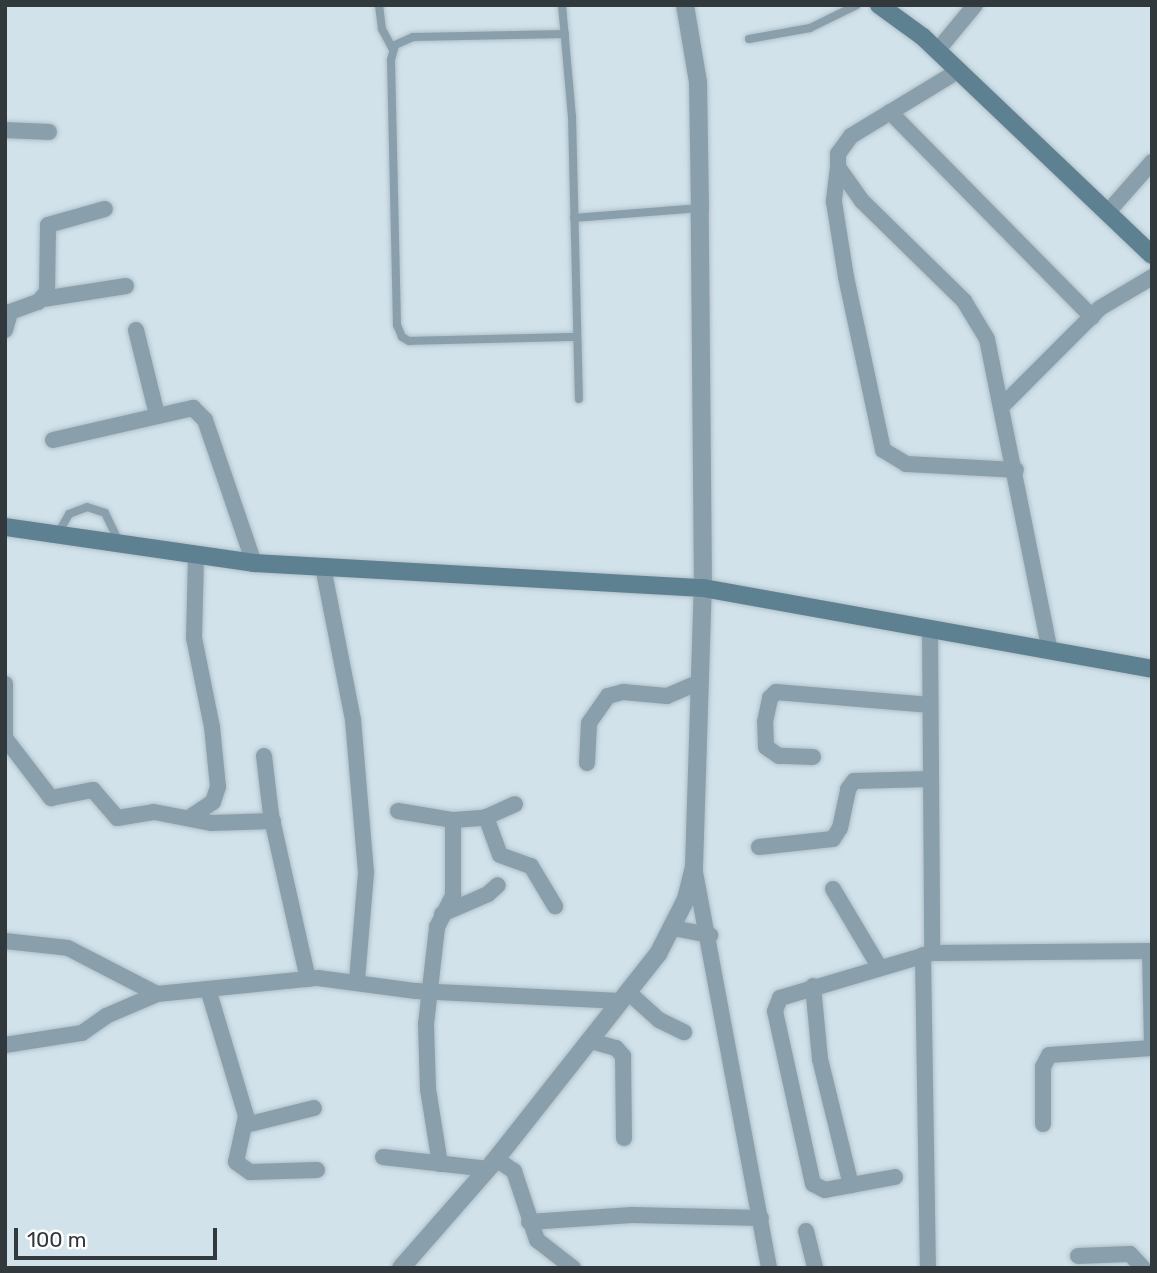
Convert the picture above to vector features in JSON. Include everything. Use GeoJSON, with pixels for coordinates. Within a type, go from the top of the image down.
{"type":"FeatureCollection","features":[{"type":"Feature","properties":{"kind":"main road"},"geometry":{"type":"LineString","coordinates":[[879,5],[937,51],[1152,255]]}},
{"type":"Feature","properties":{"kind":"main road"},"geometry":{"type":"LineString","coordinates":[[5,527],[254,562],[703,589],[1152,669]]}},
{"type":"Feature","properties":{"kind":"street"},"geometry":{"type":"LineString","coordinates":[[685,5],[698,82],[700,208],[703,589],[694,867],[710,935],[769,1268]]}},
{"type":"Feature","properties":{"kind":"street"},"geometry":{"type":"LineString","coordinates":[[937,51],[975,5]]}},
{"type":"Feature","properties":{"kind":"street"},"geometry":{"type":"LineString","coordinates":[[958,71],[842,146],[834,202],[846,277],[883,450],[906,464],[1016,470]]}},
{"type":"Feature","properties":{"kind":"street"},"geometry":{"type":"LineString","coordinates":[[890,113],[1092,317]]}},
{"type":"Feature","properties":{"kind":"street"},"geometry":{"type":"LineString","coordinates":[[5,130],[49,132]]}},
{"type":"Feature","properties":{"kind":"street"},"geometry":{"type":"LineString","coordinates":[[1107,213],[1152,162]]}},
{"type":"Feature","properties":{"kind":"street"},"geometry":{"type":"LineString","coordinates":[[838,167],[862,201],[978,318],[995,362],[1050,651]]}},
{"type":"Feature","properties":{"kind":"street"},"geometry":{"type":"LineString","coordinates":[[43,299],[47,292],[48,225],[104,209]]}},
{"type":"Feature","properties":{"kind":"street"},"geometry":{"type":"LineString","coordinates":[[1003,405],[1115,296],[1152,277]]}},
{"type":"Feature","properties":{"kind":"street"},"geometry":{"type":"LineString","coordinates":[[5,330],[12,310],[43,299],[126,286]]}},
{"type":"Feature","properties":{"kind":"street"},"geometry":{"type":"LineString","coordinates":[[136,330],[157,415]]}},
{"type":"Feature","properties":{"kind":"street"},"geometry":{"type":"LineString","coordinates":[[53,440],[186,408],[200,412],[254,562]]}},
{"type":"Feature","properties":{"kind":"street"},"geometry":{"type":"LineString","coordinates":[[189,818],[213,802],[218,787],[212,727],[194,638],[196,555]]}},
{"type":"Feature","properties":{"kind":"street"},"geometry":{"type":"LineString","coordinates":[[323,567],[356,755],[366,873],[358,981]]}},
{"type":"Feature","properties":{"kind":"street"},"geometry":{"type":"LineString","coordinates":[[928,1268],[930,628]]}},
{"type":"Feature","properties":{"kind":"street"},"geometry":{"type":"LineString","coordinates":[[587,763],[589,723],[608,696],[623,692],[667,696],[698,682]]}},
{"type":"Feature","properties":{"kind":"street"},"geometry":{"type":"LineString","coordinates":[[5,684],[5,737],[51,799],[93,790],[117,818],[153,812],[248,825],[273,821]]}},
{"type":"Feature","properties":{"kind":"street"},"geometry":{"type":"LineString","coordinates":[[813,757],[779,756],[766,747],[765,722],[770,698],[776,692],[930,705]]}},
{"type":"Feature","properties":{"kind":"street"},"geometry":{"type":"LineString","coordinates":[[264,756],[273,821],[308,979]]}},
{"type":"Feature","properties":{"kind":"street"},"geometry":{"type":"LineString","coordinates":[[759,847],[833,839],[841,828],[848,789],[854,780],[930,779]]}},
{"type":"Feature","properties":{"kind":"street"},"geometry":{"type":"LineString","coordinates":[[398,811],[453,820],[486,817],[515,804]]}},
{"type":"Feature","properties":{"kind":"street"},"geometry":{"type":"LineString","coordinates":[[486,817],[500,855],[531,866],[555,906]]}},
{"type":"Feature","properties":{"kind":"street"},"geometry":{"type":"LineString","coordinates":[[440,1164],[426,1064],[431,992],[442,914],[453,895],[453,820]]}},
{"type":"Feature","properties":{"kind":"street"},"geometry":{"type":"LineString","coordinates":[[401,1268],[492,1164],[624,997],[673,928],[694,867]]}},
{"type":"Feature","properties":{"kind":"street"},"geometry":{"type":"LineString","coordinates":[[442,914],[488,894],[498,885]]}},
{"type":"Feature","properties":{"kind":"street"},"geometry":{"type":"LineString","coordinates":[[833,889],[880,968]]}},
{"type":"Feature","properties":{"kind":"street"},"geometry":{"type":"LineString","coordinates":[[673,928],[710,935]]}},
{"type":"Feature","properties":{"kind":"street"},"geometry":{"type":"LineString","coordinates":[[5,941],[68,948],[157,994]]}},
{"type":"Feature","properties":{"kind":"street"},"geometry":{"type":"LineString","coordinates":[[895,1177],[825,1190],[809,1178],[775,1011],[780,998],[927,954],[1151,951],[1152,1045],[1049,1055],[1043,1067],[1043,1124]]}},
{"type":"Feature","properties":{"kind":"street"},"geometry":{"type":"LineString","coordinates":[[5,1045],[82,1033],[106,1016],[157,994],[308,979],[358,981],[431,992],[624,997],[659,1020],[684,1032]]}},
{"type":"Feature","properties":{"kind":"street"},"geometry":{"type":"LineString","coordinates":[[813,986],[820,1059],[851,1185]]}},
{"type":"Feature","properties":{"kind":"street"},"geometry":{"type":"LineString","coordinates":[[208,989],[246,1125],[237,1154],[241,1168],[317,1170]]}},
{"type":"Feature","properties":{"kind":"street"},"geometry":{"type":"LineString","coordinates":[[591,1041],[616,1048],[623,1056],[624,1138]]}},
{"type":"Feature","properties":{"kind":"street"},"geometry":{"type":"LineString","coordinates":[[246,1125],[314,1108]]}},
{"type":"Feature","properties":{"kind":"street"},"geometry":{"type":"LineString","coordinates":[[383,1157],[440,1164],[492,1164],[514,1171],[537,1240],[573,1268]]}},
{"type":"Feature","properties":{"kind":"street"},"geometry":{"type":"LineString","coordinates":[[529,1222],[632,1215],[761,1218]]}},
{"type":"Feature","properties":{"kind":"street"},"geometry":{"type":"LineString","coordinates":[[806,1231],[815,1268]]}},
{"type":"Feature","properties":{"kind":"street"},"geometry":{"type":"LineString","coordinates":[[1078,1256],[1130,1254],[1143,1268]]}},
{"type":"Feature","properties":{"kind":"lane"},"geometry":{"type":"LineString","coordinates":[[379,5],[382,29],[393,50],[398,332],[410,341],[578,337]]}},
{"type":"Feature","properties":{"kind":"lane"},"geometry":{"type":"LineString","coordinates":[[562,5],[574,218],[579,399]]}},
{"type":"Feature","properties":{"kind":"lane"},"geometry":{"type":"LineString","coordinates":[[749,39],[810,28],[857,5]]}},
{"type":"Feature","properties":{"kind":"lane"},"geometry":{"type":"LineString","coordinates":[[393,50],[402,40],[413,37],[565,33]]}},
{"type":"Feature","properties":{"kind":"lane"},"geometry":{"type":"LineString","coordinates":[[574,218],[700,208]]}},
{"type":"Feature","properties":{"kind":"lane"},"geometry":{"type":"LineString","coordinates":[[57,536],[68,514],[87,507],[105,513],[120,545]]}}]}
